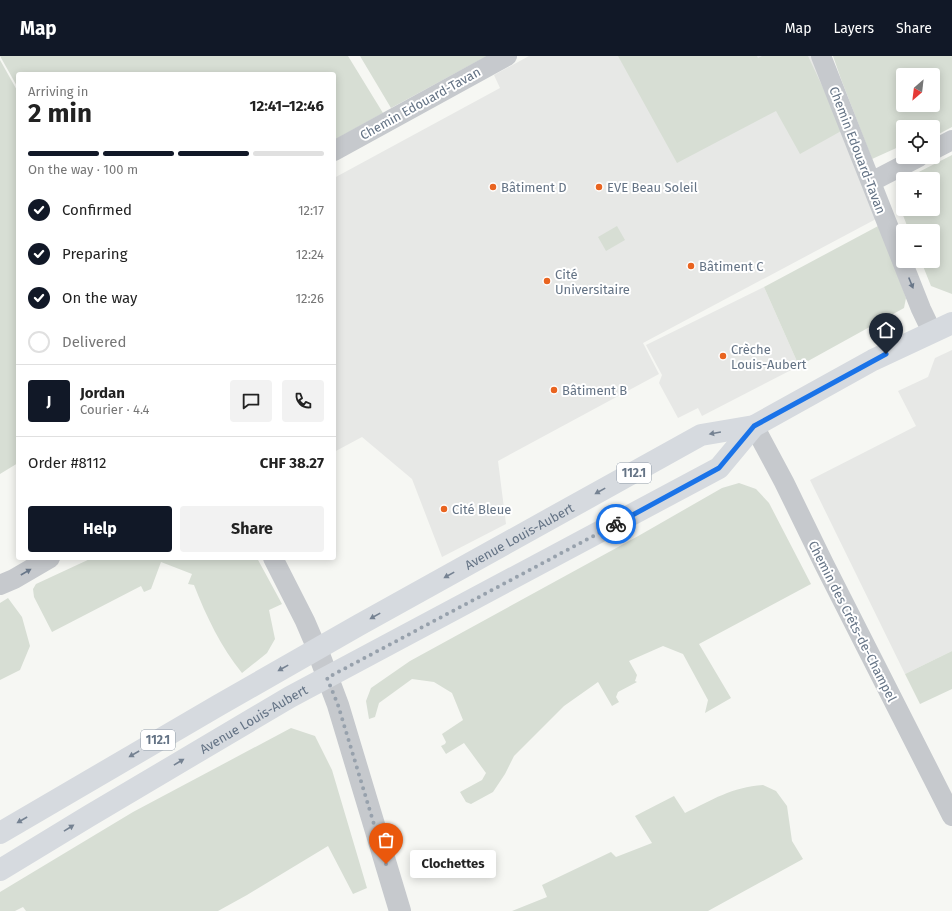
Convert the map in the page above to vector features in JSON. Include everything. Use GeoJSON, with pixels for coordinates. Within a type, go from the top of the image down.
{"type":"FeatureCollection","features":[{"type":"Feature","properties":{"kind":"main road","name":"112.1"},"geometry":{"type":"LineString","coordinates":[[932,332],[952,323]]}},
{"type":"Feature","properties":{"kind":"main road","name":"Avenue Louis-Aubert"},"geometry":{"type":"LineString","coordinates":[[0,833],[317,649],[701,435],[754,426],[873,360],[932,332]]}},
{"type":"Feature","properties":{"kind":"main road","name":"Avenue Louis-Aubert"},"geometry":{"type":"LineString","coordinates":[[0,870],[282,702],[719,468],[754,426]]}},
{"type":"Feature","properties":{"kind":"street","name":"Chemin Edouard-Tavan"},"geometry":{"type":"LineString","coordinates":[[336,150],[507,56]]}},
{"type":"Feature","properties":{"kind":"street","name":"Chemin Edouard-Tavan"},"geometry":{"type":"LineString","coordinates":[[821,56],[921,309],[932,332]]}},
{"type":"Feature","properties":{"kind":"street"},"geometry":{"type":"LineString","coordinates":[[940,146],[952,140]]}},
{"type":"Feature","properties":{"kind":"street"},"geometry":{"type":"LineString","coordinates":[[871,182],[906,164]]}},
{"type":"Feature","properties":{"kind":"street","name":"Chemin des Crêts-de-Champel"},"geometry":{"type":"LineString","coordinates":[[754,426],[784,482],[952,816]]}},
{"type":"Feature","properties":{"kind":"street"},"geometry":{"type":"LineString","coordinates":[[0,585],[46,560]]}},
{"type":"Feature","properties":{"kind":"street"},"geometry":{"type":"LineString","coordinates":[[274,560],[305,621],[340,712],[400,911]]}},
{"type":"Feature","properties":{"kind":"shaded area"},"geometry":{"type":"Polygon","coordinates":[[[0,56],[348,56],[383,113],[336,139],[336,72],[16,72],[16,84],[0,56]]]}},
{"type":"Feature","properties":{"kind":"shaded area"},"geometry":{"type":"Polygon","coordinates":[[[360,56],[487,56],[391,108],[360,56]]]}},
{"type":"Feature","properties":{"kind":"shaded area","name":"Cité Universitaire"},"geometry":{"type":"Polygon","coordinates":[[[529,56],[813,56],[876,219],[643,343],[659,374],[498,461],[506,524],[442,557],[412,479],[362,437],[336,451],[336,177],[500,88],[494,75],[529,56]]]}},
{"type":"Feature","properties":{"kind":"shaded area"},"geometry":{"type":"Polygon","coordinates":[[[618,56],[757,56],[758,58],[762,56],[808,56],[843,130],[800,154],[776,111],[677,163],[618,56]]]}},
{"type":"Feature","properties":{"kind":"shaded area"},"geometry":{"type":"Polygon","coordinates":[[[833,56],[952,56],[952,127],[940,133],[940,120],[896,120],[896,148],[872,159],[833,56]]]}},
{"type":"Feature","properties":{"kind":"shaded area"},"geometry":{"type":"Polygon","coordinates":[[[0,60],[16,88],[16,464],[0,474],[0,60]]]}},
{"type":"Feature","properties":{"kind":"shaded area"},"geometry":{"type":"Polygon","coordinates":[[[952,155],[952,294],[931,286],[924,268],[940,268],[940,224],[906,224],[903,216],[940,216],[940,172],[919,172],[934,164],[940,164],[940,161],[952,155]]]}},
{"type":"Feature","properties":{"kind":"shaded area"},"geometry":{"type":"Polygon","coordinates":[[[880,225],[906,298],[904,308],[799,366],[764,287],[880,225]]]}},
{"type":"Feature","properties":{"kind":"shaded area"},"geometry":{"type":"Polygon","coordinates":[[[617,226],[625,240],[606,251],[598,237],[617,226]]]}},
{"type":"Feature","properties":{"kind":"shaded area","name":"Crèche Louis-Aubert"},"geometry":{"type":"Polygon","coordinates":[[[764,287],[799,366],[702,416],[698,408],[678,418],[659,383],[662,375],[646,345],[764,287]]]}},
{"type":"Feature","properties":{"kind":"shaded area"},"geometry":{"type":"Polygon","coordinates":[[[952,350],[952,651],[905,674],[810,480],[916,426],[898,391],[928,377],[935,358],[952,350]]]}},
{"type":"Feature","properties":{"kind":"shaded area"},"geometry":{"type":"Polygon","coordinates":[[[739,483],[756,489],[769,503],[811,584],[699,644],[731,698],[705,713],[708,700],[683,654],[663,646],[629,661],[637,675],[635,681],[637,682],[618,692],[616,697],[619,702],[612,706],[598,682],[564,706],[514,756],[505,774],[493,792],[471,804],[466,802],[460,792],[482,780],[486,773],[464,743],[446,754],[441,746],[446,742],[442,734],[463,720],[452,693],[434,682],[412,679],[379,703],[375,717],[369,719],[366,701],[371,688],[410,661],[640,535],[722,488],[739,483]]]}},
{"type":"Feature","properties":{"kind":"shaded area"},"geometry":{"type":"Polygon","coordinates":[[[88,560],[258,560],[282,604],[269,610],[275,639],[267,653],[242,673],[227,653],[215,631],[194,585],[188,584],[192,574],[161,562],[151,589],[144,592],[141,586],[52,632],[34,597],[33,589],[36,584],[88,560]]]}},
{"type":"Feature","properties":{"kind":"shaded area"},"geometry":{"type":"Polygon","coordinates":[[[8,598],[22,617],[30,646],[20,670],[0,680],[0,603],[8,598]]]}},
{"type":"Feature","properties":{"kind":"shaded area"},"geometry":{"type":"Polygon","coordinates":[[[952,651],[952,689],[920,704],[905,674],[952,651]]]}},
{"type":"Feature","properties":{"kind":"shaded area"},"geometry":{"type":"Polygon","coordinates":[[[291,728],[315,736],[332,770],[367,888],[353,894],[328,846],[218,911],[26,911],[23,907],[15,911],[0,911],[0,892],[133,812],[291,728]]]}},
{"type":"Feature","properties":{"kind":"shaded area"},"geometry":{"type":"Polygon","coordinates":[[[763,785],[776,791],[787,806],[792,841],[803,859],[708,911],[512,911],[547,897],[542,885],[611,852],[616,857],[652,843],[635,816],[674,796],[685,813],[732,791],[763,785]]]}},
{"type":"Feature","properties":{"kind":"way so far"},"geometry":{"type":"LineString","coordinates":[[386,864],[338,705],[327,678],[616,524]]}},
{"type":"Feature","properties":{"kind":"place","name":"Bâtiment D"},"geometry":{"type":"Point","coordinates":[493,187]}},
{"type":"Feature","properties":{"kind":"place","name":"EVE Beau Soleil"},"geometry":{"type":"Point","coordinates":[599,187]}},
{"type":"Feature","properties":{"kind":"place","name":"Bâtiment C"},"geometry":{"type":"Point","coordinates":[691,266]}},
{"type":"Feature","properties":{"kind":"place","name":"Cité Universitaire"},"geometry":{"type":"Point","coordinates":[547,281]}},
{"type":"Feature","properties":{"kind":"place","name":"Crèche Louis-Aubert"},"geometry":{"type":"Point","coordinates":[723,356]}},
{"type":"Feature","properties":{"kind":"place","name":"Bâtiment B"},"geometry":{"type":"Point","coordinates":[554,390]}},
{"type":"Feature","properties":{"kind":"place","name":"Cité Bleue"},"geometry":{"type":"Point","coordinates":[444,509]}},
{"type":"Feature","properties":{"kind":"place","name":"Clochettes"},"geometry":{"type":"Point","coordinates":[386,864]}},
{"type":"Feature","properties":{"kind":"route"},"geometry":{"type":"LineString","coordinates":[[616,524],[719,468],[754,426],[886,354]]}}]}
